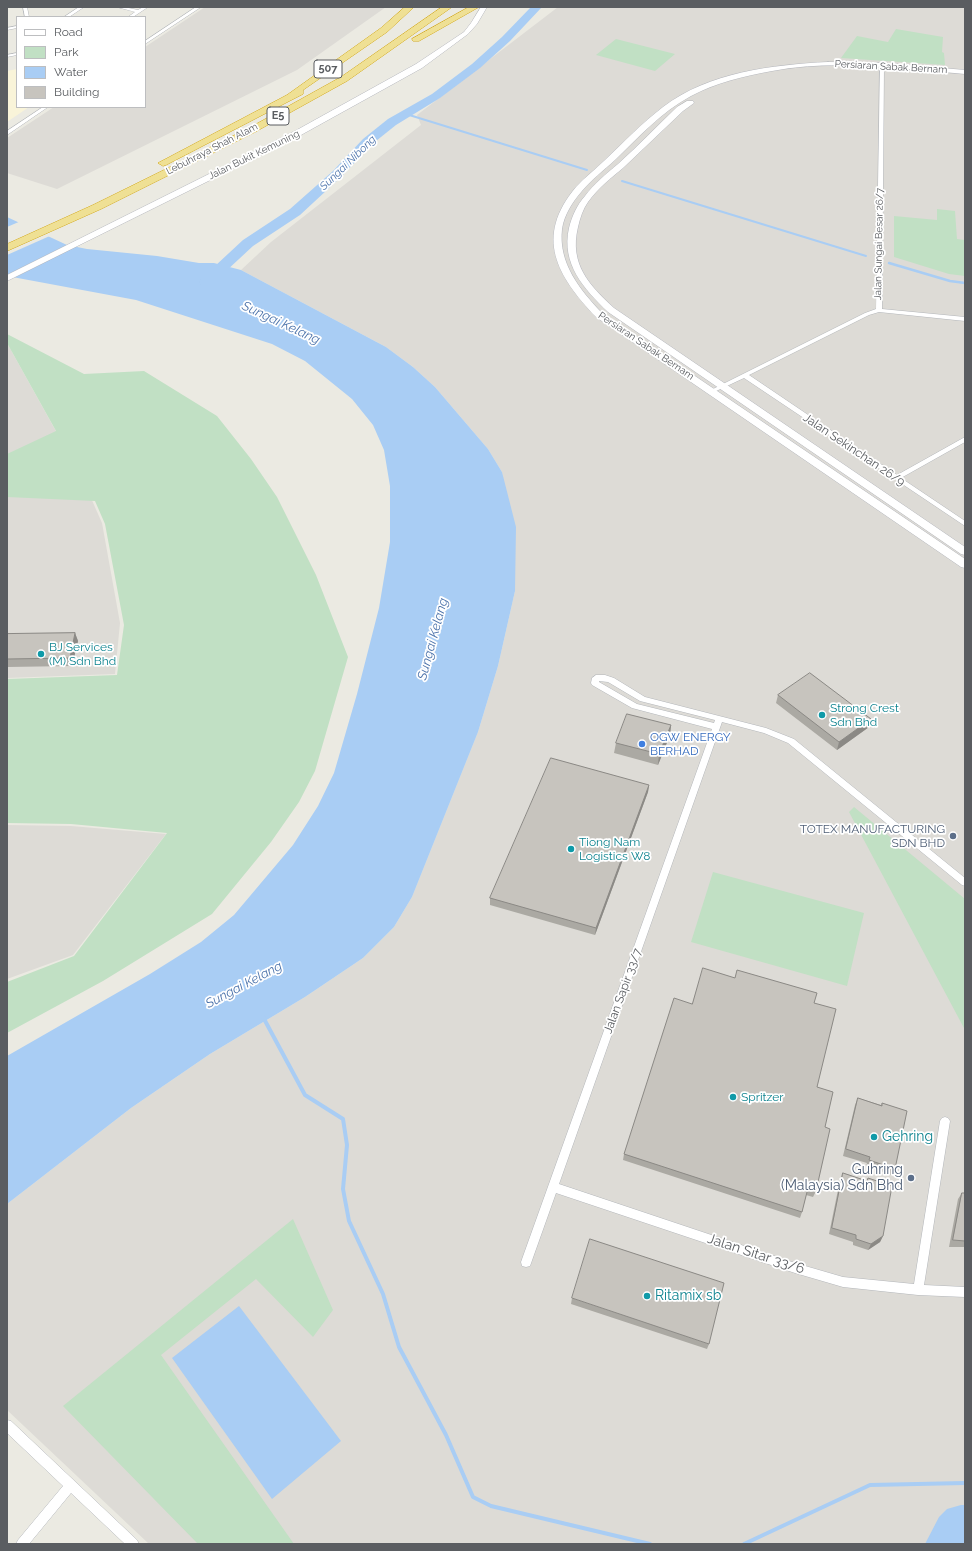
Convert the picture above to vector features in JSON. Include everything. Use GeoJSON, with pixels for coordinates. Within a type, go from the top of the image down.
{"type":"FeatureCollection","features":[{"type":"Feature","properties":{"kind":"highway","name":"507"},"geometry":{"type":"LineString","coordinates":[[286,100],[384,30],[410,7]]}},
{"type":"Feature","properties":{"kind":"highway","name":"Lebuhraya Shah Alam"},"geometry":{"type":"LineString","coordinates":[[152,168],[286,100],[331,75],[437,7]]}},
{"type":"Feature","properties":{"kind":"highway","name":"Lebuhraya Shah Alam"},"geometry":{"type":"LineString","coordinates":[[7,248],[97,207],[252,130],[344,79],[448,7]]}},
{"type":"Feature","properties":{"kind":"highway","name":"507"},"geometry":{"type":"LineString","coordinates":[[344,79],[475,7]]}},
{"type":"Feature","properties":{"kind":"highway"},"geometry":{"type":"LineString","coordinates":[[20,230],[112,189]]}},
{"type":"Feature","properties":{"kind":"street"},"geometry":{"type":"LineString","coordinates":[[68,16],[82,7]]}},
{"type":"Feature","properties":{"kind":"street"},"geometry":{"type":"LineString","coordinates":[[119,7],[139,12]]}},
{"type":"Feature","properties":{"kind":"street"},"geometry":{"type":"LineString","coordinates":[[132,16],[146,7]]}},
{"type":"Feature","properties":{"kind":"street"},"geometry":{"type":"LineString","coordinates":[[189,7],[198,8]]}},
{"type":"Feature","properties":{"kind":"street","name":"Jalan Bukit Kemuning"},"geometry":{"type":"LineString","coordinates":[[7,278],[298,133],[419,66],[466,33],[477,20],[484,7]]}},
{"type":"Feature","properties":{"kind":"street"},"geometry":{"type":"LineString","coordinates":[[146,42],[198,8]]}},
{"type":"Feature","properties":{"kind":"street","name":"Persiaran Sabak Bernam"},"geometry":{"type":"LineString","coordinates":[[965,72],[826,64],[791,66],[746,74],[688,94],[664,110],[577,192],[565,211],[558,227],[558,247],[563,268],[579,294],[599,315],[965,564]]}},
{"type":"Feature","properties":{"kind":"street","name":"Persiaran Sabak Bernam"},"geometry":{"type":"LineString","coordinates":[[965,77],[882,68],[836,68],[790,72],[754,79],[706,94],[680,109],[602,182],[586,200],[580,208],[572,228],[571,247],[575,266],[591,291],[611,310],[965,552]]}},
{"type":"Feature","properties":{"kind":"street","name":"Jalan Sungai Besar 26/7"},"geometry":{"type":"LineString","coordinates":[[712,391],[867,314],[878,310],[882,68]]}},
{"type":"Feature","properties":{"kind":"street"},"geometry":{"type":"LineString","coordinates":[[746,74],[754,79]]}},
{"type":"Feature","properties":{"kind":"street"},"geometry":{"type":"LineString","coordinates":[[7,133],[44,108]]}},
{"type":"Feature","properties":{"kind":"street"},"geometry":{"type":"LineString","coordinates":[[878,310],[965,319]]}},
{"type":"Feature","properties":{"kind":"street","name":"Jalan Sekinchan 26/9"},"geometry":{"type":"LineString","coordinates":[[744,375],[965,524]]}},
{"type":"Feature","properties":{"kind":"street"},"geometry":{"type":"LineString","coordinates":[[896,478],[965,439]]}},
{"type":"Feature","properties":{"kind":"street"},"geometry":{"type":"LineString","coordinates":[[718,723],[643,699],[611,680],[596,678],[595,683],[635,706],[718,723],[766,731],[791,741],[965,883]]}},
{"type":"Feature","properties":{"kind":"street","name":"Jalan Sapir 33/7"},"geometry":{"type":"LineString","coordinates":[[526,1262],[718,723]]}},
{"type":"Feature","properties":{"kind":"street"},"geometry":{"type":"LineString","coordinates":[[918,1290],[945,1121]]}},
{"type":"Feature","properties":{"kind":"street","name":"Jalan Sitar 33/6"},"geometry":{"type":"LineString","coordinates":[[553,1187],[795,1268],[843,1282],[918,1290],[965,1292]]}},
{"type":"Feature","properties":{"kind":"street"},"geometry":{"type":"LineString","coordinates":[[7,1426],[133,1544]]}},
{"type":"Feature","properties":{"kind":"street"},"geometry":{"type":"LineString","coordinates":[[22,1544],[71,1485]]}},
{"type":"Feature","properties":{"kind":"shaded area"},"geometry":{"type":"Polygon","coordinates":[[[205,7],[386,7],[297,70],[57,189],[7,173],[7,138],[52,108],[146,108],[146,46],[205,7]]]}},
{"type":"Feature","properties":{"kind":"shaded area"},"geometry":{"type":"Polygon","coordinates":[[[558,7],[965,7],[965,1544],[149,1544],[7,1410],[7,1204],[131,1108],[210,1054],[305,997],[363,958],[394,927],[412,897],[478,732],[498,666],[515,591],[502,472],[488,449],[435,387],[413,367],[386,347],[241,270],[271,242],[421,125],[417,115],[558,7]]]}},
{"type":"Feature","properties":{"kind":"shaded area"},"geometry":{"type":"Polygon","coordinates":[[[16,69],[16,108],[28,108],[7,122],[7,71],[16,69]]]}},
{"type":"Feature","properties":{"kind":"shaded area"},"geometry":{"type":"Polygon","coordinates":[[[7,343],[83,480],[102,523],[120,623],[115,674],[7,678],[7,343]]]}},
{"type":"Feature","properties":{"kind":"shaded area"},"geometry":{"type":"Polygon","coordinates":[[[7,825],[71,826],[166,834],[73,955],[7,979],[7,825]]]}},
{"type":"Feature","properties":{"kind":"green space"},"geometry":{"type":"Polygon","coordinates":[[[896,29],[943,37],[942,52],[944,53],[945,65],[841,58],[857,36],[888,42],[896,29]]]}},
{"type":"Feature","properties":{"kind":"green space"},"geometry":{"type":"Polygon","coordinates":[[[616,39],[675,54],[655,71],[596,55],[616,39]]]}},
{"type":"Feature","properties":{"kind":"green space"},"geometry":{"type":"Polygon","coordinates":[[[937,209],[955,211],[957,239],[965,240],[965,276],[949,274],[894,257],[894,216],[937,220],[937,209]]]}},
{"type":"Feature","properties":{"kind":"green space"},"geometry":{"type":"Polygon","coordinates":[[[7,334],[84,374],[144,371],[217,416],[251,459],[277,497],[316,575],[348,657],[315,771],[299,802],[271,842],[212,914],[103,981],[7,1033],[7,982],[74,956],[167,833],[71,824],[7,823],[7,679],[117,675],[124,625],[105,524],[95,501],[7,497],[7,454],[56,431],[7,343],[7,334]]]}},
{"type":"Feature","properties":{"kind":"green space"},"geometry":{"type":"Polygon","coordinates":[[[854,807],[965,899],[965,1030],[849,812],[854,807]]]}},
{"type":"Feature","properties":{"kind":"green space"},"geometry":{"type":"Polygon","coordinates":[[[713,872],[864,913],[847,986],[691,942],[713,872]]]}},
{"type":"Feature","properties":{"kind":"green space"},"geometry":{"type":"Polygon","coordinates":[[[293,1219],[333,1310],[313,1337],[256,1279],[161,1355],[294,1544],[198,1544],[63,1406],[293,1219]]]}},
{"type":"Feature","properties":{"kind":"water","name":"Sungai Kelang"},"geometry":{"type":"Polygon","coordinates":[[[7,217],[67,245],[87,249],[157,256],[199,263],[214,263],[241,270],[386,347],[413,367],[435,387],[488,449],[502,472],[516,527],[515,591],[498,666],[478,732],[412,897],[394,927],[363,958],[305,997],[210,1054],[131,1108],[7,1204],[7,1056],[150,974],[201,942],[234,915],[293,845],[318,806],[334,773],[357,694],[379,608],[390,542],[390,486],[384,450],[373,425],[352,399],[305,361],[272,344],[136,300],[7,276],[7,217]]]}},
{"type":"Feature","properties":{"kind":"water"},"geometry":{"type":"Polygon","coordinates":[[[239,1306],[341,1441],[272,1499],[172,1358],[239,1306]]]}},
{"type":"Feature","properties":{"kind":"water"},"geometry":{"type":"Polygon","coordinates":[[[965,1505],[965,1544],[925,1544],[939,1517],[947,1509],[965,1505]]]}},
{"type":"Feature","properties":{"kind":"pier"},"geometry":{"type":"Polygon","coordinates":[[[21,221],[52,235],[7,255],[7,227],[21,221]]]}},
{"type":"Feature","properties":{"kind":"building","name":"BJ Services (M) Sdn Bhd"},"geometry":{"type":"Polygon","coordinates":[[[75,633],[70,658],[7,659],[7,634],[75,633]]]}},
{"type":"Feature","properties":{"kind":"building","name":"Strong Crest Sdn Bhd"},"geometry":{"type":"Polygon","coordinates":[[[810,673],[871,719],[839,742],[778,695],[810,673]]]}},
{"type":"Feature","properties":{"kind":"building","name":"OGW ENERGY BERHAD"},"geometry":{"type":"Polygon","coordinates":[[[627,714],[671,725],[659,754],[616,743],[627,714]]]}},
{"type":"Feature","properties":{"kind":"building","name":"Tiong Nam Logistics W8"},"geometry":{"type":"Polygon","coordinates":[[[551,758],[649,785],[596,928],[490,898],[551,758]]]}},
{"type":"Feature","properties":{"kind":"building","name":"Spritzer"},"geometry":{"type":"Polygon","coordinates":[[[703,968],[735,978],[737,970],[817,993],[814,1003],[836,1009],[817,1087],[833,1092],[825,1127],[830,1129],[816,1191],[808,1188],[802,1212],[624,1154],[674,998],[692,1004],[703,968]]]}},
{"type":"Feature","properties":{"kind":"building","name":"Gehring"},"geometry":{"type":"Polygon","coordinates":[[[858,1098],[882,1106],[882,1103],[907,1111],[895,1169],[869,1160],[870,1157],[846,1149],[858,1098]]]}},
{"type":"Feature","properties":{"kind":"building"},"geometry":{"type":"Polygon","coordinates":[[[843,1173],[867,1181],[868,1178],[892,1186],[883,1236],[871,1244],[856,1239],[856,1235],[832,1228],[843,1173]]]}},
{"type":"Feature","properties":{"kind":"building"},"geometry":{"type":"Polygon","coordinates":[[[962,1193],[965,1193],[965,1241],[953,1240],[962,1193]]]}},
{"type":"Feature","properties":{"kind":"building","name":"Ritamix sb"},"geometry":{"type":"Polygon","coordinates":[[[590,1239],[724,1283],[709,1344],[572,1298],[590,1239]]]}},
{"type":"Feature","properties":{"kind":"waterway","name":"Sungai Nibong"},"geometry":{"type":"LineString","coordinates":[[206,282],[248,243],[295,212],[337,174],[367,142],[392,122],[436,96],[476,66],[506,39],[537,7]]}},
{"type":"Feature","properties":{"kind":"waterway"},"geometry":{"type":"LineString","coordinates":[[406,114],[587,170]]}},
{"type":"Feature","properties":{"kind":"waterway"},"geometry":{"type":"LineString","coordinates":[[622,181],[866,256]]}},
{"type":"Feature","properties":{"kind":"waterway"},"geometry":{"type":"LineString","coordinates":[[889,263],[950,281],[965,283]]}},
{"type":"Feature","properties":{"kind":"waterway"},"geometry":{"type":"LineString","coordinates":[[263,1017],[305,1095],[343,1119],[347,1145],[343,1189],[349,1221],[383,1294],[399,1347],[446,1435],[473,1497],[491,1506],[650,1544]]}},
{"type":"Feature","properties":{"kind":"waterway"},"geometry":{"type":"LineString","coordinates":[[744,1544],[870,1485],[965,1483]]}},
{"type":"Feature","properties":{"kind":"place","name":"BJ Services (M) Sdn Bhd"},"geometry":{"type":"Point","coordinates":[41,654]}},
{"type":"Feature","properties":{"kind":"place","name":"Strong Crest Sdn Bhd"},"geometry":{"type":"Point","coordinates":[822,715]}},
{"type":"Feature","properties":{"kind":"place","name":"OGW ENERGY BERHAD"},"geometry":{"type":"Point","coordinates":[642,744]}},
{"type":"Feature","properties":{"kind":"place","name":"TOTEX MANUFACTURING SDN BHD"},"geometry":{"type":"Point","coordinates":[953,836]}},
{"type":"Feature","properties":{"kind":"place","name":"Tiong Nam Logistics W8"},"geometry":{"type":"Point","coordinates":[571,849]}},
{"type":"Feature","properties":{"kind":"place","name":"Spritzer"},"geometry":{"type":"Point","coordinates":[733,1097]}},
{"type":"Feature","properties":{"kind":"place","name":"Gehring"},"geometry":{"type":"Point","coordinates":[874,1137]}},
{"type":"Feature","properties":{"kind":"place","name":"Guhring (Malaysia) Sdn Bhd"},"geometry":{"type":"Point","coordinates":[911,1178]}},
{"type":"Feature","properties":{"kind":"place","name":"Ritamix sb"},"geometry":{"type":"Point","coordinates":[647,1296]}}]}
